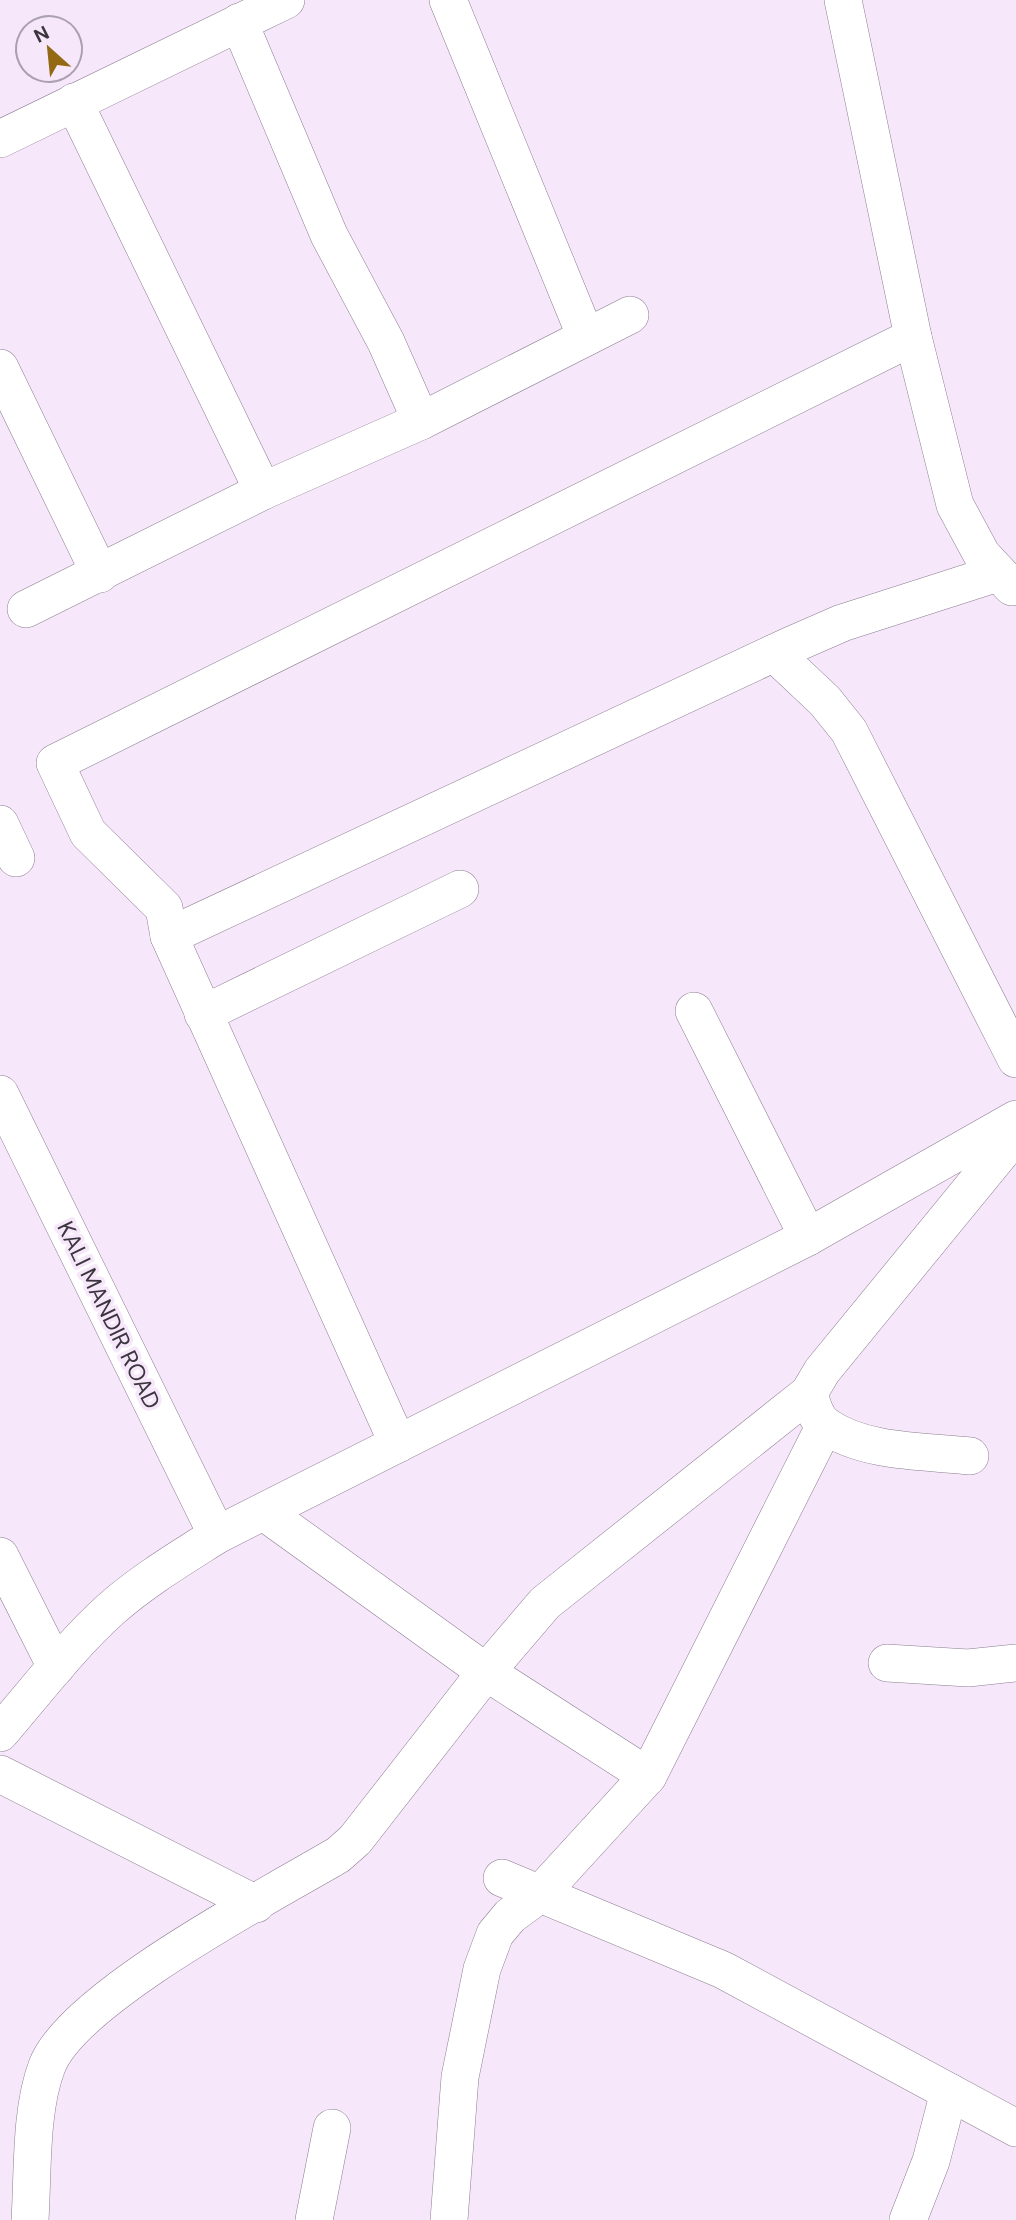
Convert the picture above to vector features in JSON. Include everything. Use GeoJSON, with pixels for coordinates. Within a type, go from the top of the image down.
{"type":"FeatureCollection","features":[{"type":"Feature","properties":{"kind":"street"},"geometry":{"type":"LineString","coordinates":[[0,139],[286,0]]}},
{"type":"Feature","properties":{"kind":"street"},"geometry":{"type":"LineString","coordinates":[[448,0],[586,337]]}},
{"type":"Feature","properties":{"kind":"street"},"geometry":{"type":"LineString","coordinates":[[169,936],[842,623],[1007,581],[982,555],[955,505],[913,337],[843,0]]}},
{"type":"Feature","properties":{"kind":"street"},"geometry":{"type":"LineString","coordinates":[[239,22],[330,235],[386,342],[421,421]]}},
{"type":"Feature","properties":{"kind":"street"},"geometry":{"type":"LineString","coordinates":[[74,102],[263,491]]}},
{"type":"Feature","properties":{"kind":"street"},"geometry":{"type":"LineString","coordinates":[[26,609],[263,491],[421,421],[630,315]]}},
{"type":"Feature","properties":{"kind":"street"},"geometry":{"type":"LineString","coordinates":[[398,1444],[169,936],[164,908],[88,833],[55,763],[913,337]]}},
{"type":"Feature","properties":{"kind":"street"},"geometry":{"type":"LineString","coordinates":[[0,368],[100,574]]}},
{"type":"Feature","properties":{"kind":"street"},"geometry":{"type":"LineString","coordinates":[[774,653],[825,701],[849,732],[1016,1059]]}},
{"type":"Feature","properties":{"kind":"street"},"geometry":{"type":"LineString","coordinates":[[0,824],[16,858]]}},
{"type":"Feature","properties":{"kind":"street"},"geometry":{"type":"LineString","coordinates":[[204,1014],[460,889]]}},
{"type":"Feature","properties":{"kind":"street"},"geometry":{"type":"LineString","coordinates":[[694,1011],[808,1237]]}},
{"type":"Feature","properties":{"kind":"street","name":"KALI MANDIR ROAD"},"geometry":{"type":"LineString","coordinates":[[0,1094],[217,1535]]}},
{"type":"Feature","properties":{"kind":"street"},"geometry":{"type":"LineString","coordinates":[[0,1733],[56,1667],[111,1609],[161,1569],[217,1535],[808,1237],[1016,1118]]}},
{"type":"Feature","properties":{"kind":"street"},"geometry":{"type":"LineString","coordinates":[[30,2220],[39,2093],[47,2065],[58,2044],[82,2019],[129,1982],[338,1855],[355,1840],[486,1672],[545,1603],[809,1393],[822,1371],[1016,1134]]}},
{"type":"Feature","properties":{"kind":"street"},"geometry":{"type":"LineString","coordinates":[[809,1393],[813,1409],[825,1425],[852,1438],[891,1448],[970,1456]]}},
{"type":"Feature","properties":{"kind":"street"},"geometry":{"type":"LineString","coordinates":[[449,2220],[460,2077],[482,1969],[495,1934],[510,1916],[540,1894],[648,1776],[825,1425]]}},
{"type":"Feature","properties":{"kind":"street"},"geometry":{"type":"LineString","coordinates":[[264,1511],[486,1672],[648,1776]]}},
{"type":"Feature","properties":{"kind":"street"},"geometry":{"type":"LineString","coordinates":[[0,1556],[56,1667]]}},
{"type":"Feature","properties":{"kind":"street"},"geometry":{"type":"LineString","coordinates":[[887,1663],[968,1668],[1016,1663]]}},
{"type":"Feature","properties":{"kind":"street"},"geometry":{"type":"LineString","coordinates":[[0,1774],[256,1904]]}},
{"type":"Feature","properties":{"kind":"street"},"geometry":{"type":"LineString","coordinates":[[502,1878],[723,1970],[845,2033],[1016,2128]]}},
{"type":"Feature","properties":{"kind":"street"},"geometry":{"type":"LineString","coordinates":[[908,2220],[931,2161],[949,2092]]}},
{"type":"Feature","properties":{"kind":"street"},"geometry":{"type":"LineString","coordinates":[[314,2220],[332,2128]]}}]}
